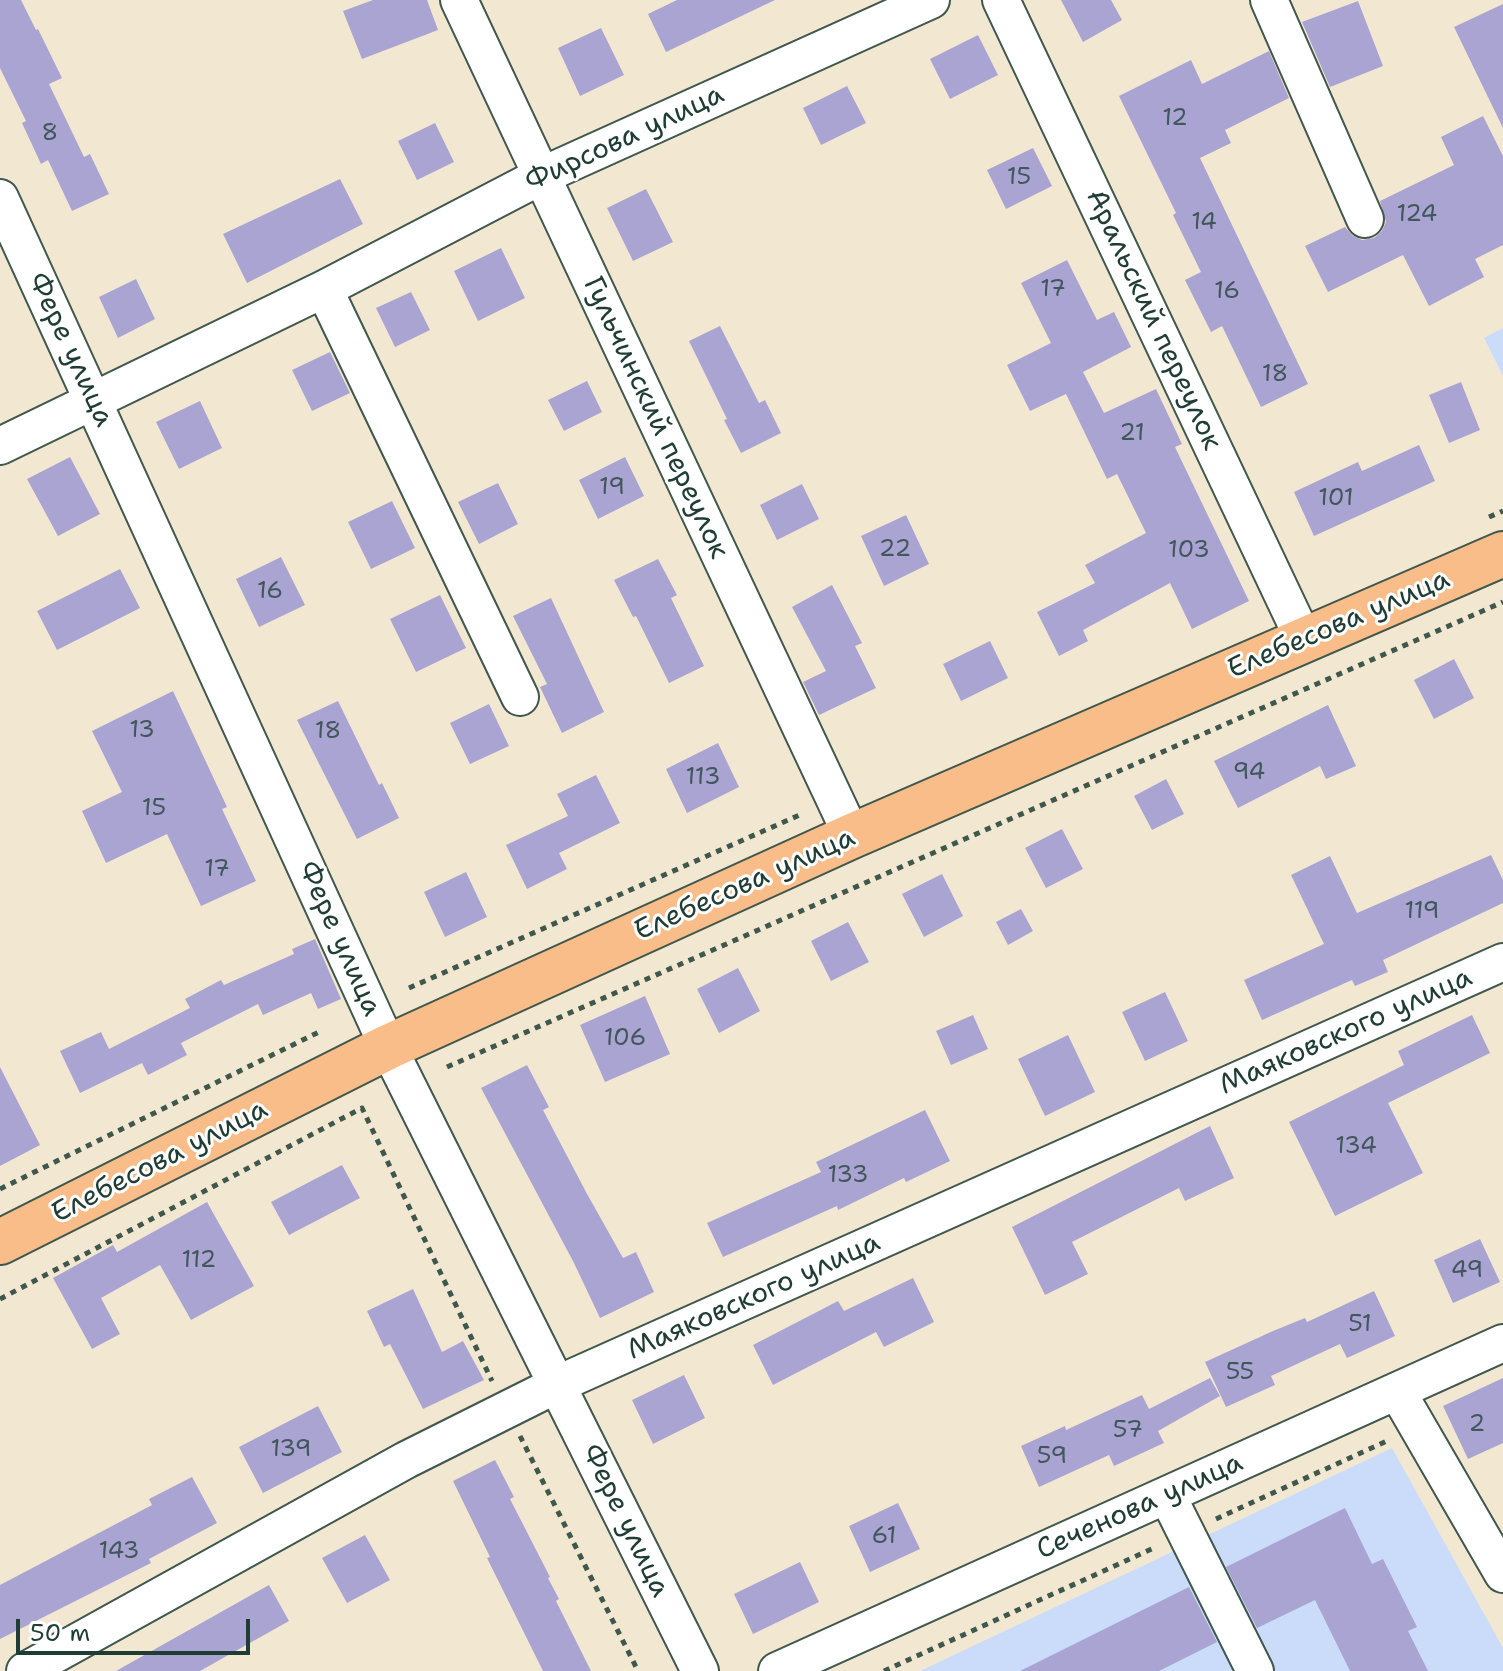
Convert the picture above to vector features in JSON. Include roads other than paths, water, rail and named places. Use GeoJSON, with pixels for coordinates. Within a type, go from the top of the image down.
{"type":"FeatureCollection","features":[{"type":"Feature","properties":{"kind":"main road","name":"Елебесова улица"},"geometry":{"type":"LineString","coordinates":[[0,1242],[388,1047],[852,836],[1503,554]]}},
{"type":"Feature","properties":{"kind":"street","name":"Гульчинский переулок"},"geometry":{"type":"LineString","coordinates":[[459,0],[852,836]]}},
{"type":"Feature","properties":{"kind":"street","name":"Фирсова улица"},"geometry":{"type":"LineString","coordinates":[[0,446],[324,289],[541,176],[931,0]]}},
{"type":"Feature","properties":{"kind":"street","name":"Аральский переулок"},"geometry":{"type":"LineString","coordinates":[[1001,0],[1304,640]]}},
{"type":"Feature","properties":{"kind":"street"},"geometry":{"type":"LineString","coordinates":[[1269,0],[1365,219]]}},
{"type":"Feature","properties":{"kind":"street","name":"Фере улица"},"geometry":{"type":"LineString","coordinates":[[0,198],[388,1047],[700,1671]]}},
{"type":"Feature","properties":{"kind":"street"},"geometry":{"type":"LineString","coordinates":[[324,289],[520,697]]}},
{"type":"Feature","properties":{"kind":"street","name":"Маяковского улица"},"geometry":{"type":"LineString","coordinates":[[25,1671],[392,1468],[558,1384],[1503,962]]}},
{"type":"Feature","properties":{"kind":"street","name":"Сеченова улица"},"geometry":{"type":"LineString","coordinates":[[777,1671],[1503,1343]]}},
{"type":"Feature","properties":{"kind":"street"},"geometry":{"type":"LineString","coordinates":[[1397,1391],[1503,1574]]}},
{"type":"Feature","properties":{"kind":"street"},"geometry":{"type":"LineString","coordinates":[[1167,1495],[1255,1671]]}}]}
